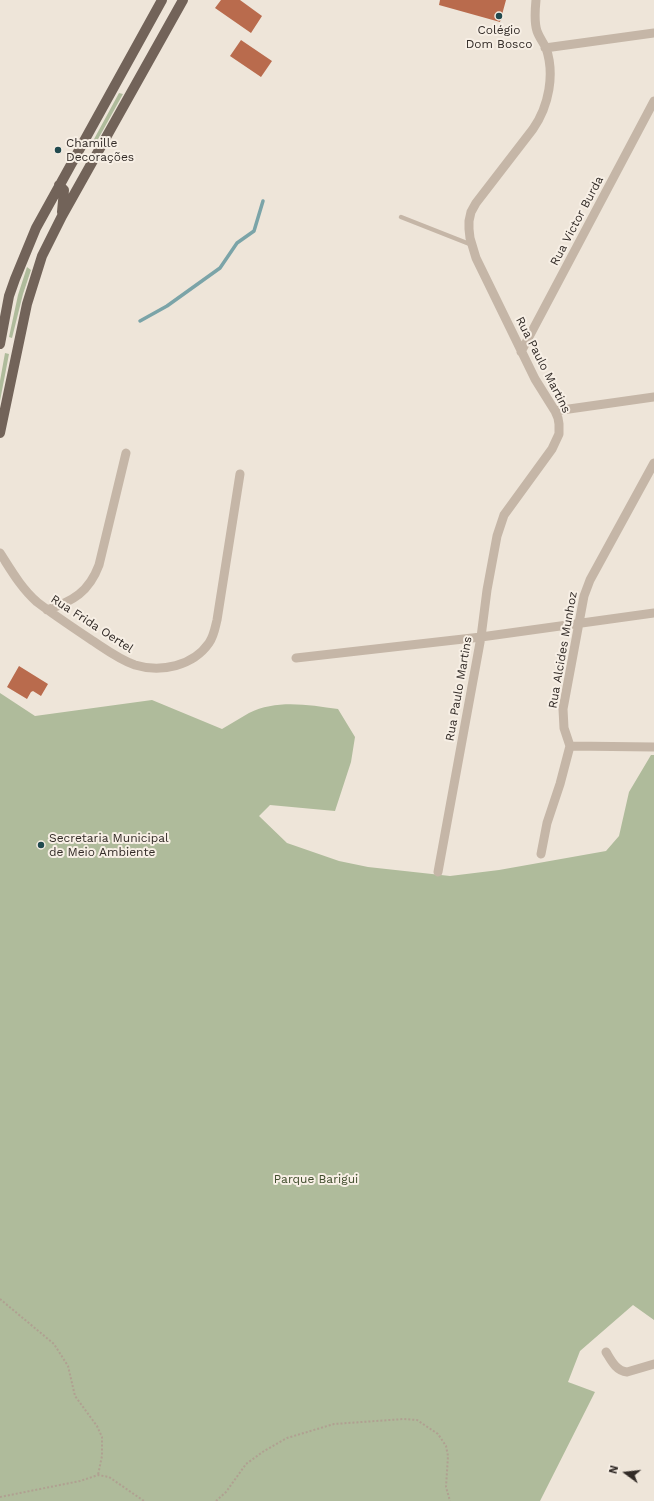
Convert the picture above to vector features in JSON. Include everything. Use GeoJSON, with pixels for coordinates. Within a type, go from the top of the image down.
{"type":"FeatureCollection","features":[{"type":"Feature","properties":{"kind":"main road"},"geometry":{"type":"LineString","coordinates":[[0,343],[2,327],[10,296],[21,262],[36,228],[162,0]]}},
{"type":"Feature","properties":{"kind":"main road"},"geometry":{"type":"LineString","coordinates":[[0,433],[32,285],[42,256],[62,216],[182,0]]}},
{"type":"Feature","properties":{"kind":"main road"},"geometry":{"type":"LineString","coordinates":[[59,185],[64,190],[62,216]]}},
{"type":"Feature","properties":{"kind":"street","name":"Rua Paulo Martins"},"geometry":{"type":"LineString","coordinates":[[438,872],[481,637],[487,590],[500,524],[510,505],[536,473],[559,434],[558,418],[555,411],[535,379],[521,352],[484,274],[472,245],[469,229],[471,212],[484,192],[533,129],[544,110],[549,91],[549,67],[546,48],[537,30],[536,0]]}},
{"type":"Feature","properties":{"kind":"street"},"geometry":{"type":"LineString","coordinates":[[546,48],[654,33]]}},
{"type":"Feature","properties":{"kind":"street","name":"Rua Victor Burda"},"geometry":{"type":"LineString","coordinates":[[521,352],[654,101]]}},
{"type":"Feature","properties":{"kind":"street"},"geometry":{"type":"LineString","coordinates":[[555,411],[654,396]]}},
{"type":"Feature","properties":{"kind":"street"},"geometry":{"type":"LineString","coordinates":[[47,610],[61,605],[82,593],[89,586],[94,577],[99,565],[126,453]]}},
{"type":"Feature","properties":{"kind":"street","name":"Rua Alcides Munhoz"},"geometry":{"type":"LineString","coordinates":[[570,746],[564,728],[563,708],[584,596],[588,585],[654,463]]}},
{"type":"Feature","properties":{"kind":"street","name":"Rua Frida Oertel"},"geometry":{"type":"LineString","coordinates":[[0,553],[27,593],[47,610],[115,656],[134,665],[152,668],[177,665],[188,661],[199,654],[209,642],[214,632],[240,474]]}},
{"type":"Feature","properties":{"kind":"street"},"geometry":{"type":"LineString","coordinates":[[296,658],[481,637],[654,614]]}},
{"type":"Feature","properties":{"kind":"street"},"geometry":{"type":"LineString","coordinates":[[541,854],[547,823],[560,784],[570,746],[654,747]]}},
{"type":"Feature","properties":{"kind":"street"},"geometry":{"type":"LineString","coordinates":[[606,1352],[617,1368],[622,1372],[627,1372],[654,1364]]}},
{"type":"Feature","properties":{"kind":"lane"},"geometry":{"type":"LineString","coordinates":[[401,217],[472,245]]}},
{"type":"Feature","properties":{"kind":"path"},"geometry":{"type":"LineString","coordinates":[[0,1299],[54,1344],[68,1366],[75,1396],[98,1426],[102,1437],[102,1456],[98,1475]]}},
{"type":"Feature","properties":{"kind":"path"},"geometry":{"type":"LineString","coordinates":[[216,1501],[226,1492],[246,1464],[264,1451],[287,1438],[334,1424],[404,1419],[417,1420],[438,1434],[446,1446],[448,1456],[446,1487],[450,1501]]}},
{"type":"Feature","properties":{"kind":"path"},"geometry":{"type":"LineString","coordinates":[[0,1497],[80,1481],[98,1475],[109,1477],[144,1501]]}},
{"type":"Feature","properties":{"kind":"green space"},"geometry":{"type":"Polygon","coordinates":[[[119,93],[123,94],[97,141],[93,141],[119,93]]]}},
{"type":"Feature","properties":{"kind":"green space"},"geometry":{"type":"Polygon","coordinates":[[[27,267],[31,270],[23,294],[12,338],[9,337],[18,295],[27,267]]]}},
{"type":"Feature","properties":{"kind":"green space"},"geometry":{"type":"Polygon","coordinates":[[[5,353],[9,354],[0,401],[0,381],[5,353]]]}},
{"type":"Feature","properties":{"kind":"green space","name":"Parque Barigui"},"geometry":{"type":"Polygon","coordinates":[[[0,693],[35,716],[152,700],[222,729],[249,713],[271,706],[293,704],[338,709],[355,737],[351,762],[335,811],[270,805],[259,816],[287,843],[339,861],[368,867],[450,876],[499,870],[606,851],[619,836],[629,792],[651,755],[654,755],[654,1320],[633,1305],[580,1351],[568,1382],[595,1392],[540,1501],[0,1501],[0,693]]]}},
{"type":"Feature","properties":{"kind":"building"},"geometry":{"type":"Polygon","coordinates":[[[221,0],[240,0],[262,16],[251,33],[215,8],[221,0]]]}},
{"type":"Feature","properties":{"kind":"building","name":"Colégio Dom Bosco"},"geometry":{"type":"Polygon","coordinates":[[[440,0],[506,0],[500,22],[439,5],[440,0]]]}},
{"type":"Feature","properties":{"kind":"building"},"geometry":{"type":"Polygon","coordinates":[[[241,40],[272,61],[261,77],[230,56],[241,40]]]}},
{"type":"Feature","properties":{"kind":"building"},"geometry":{"type":"Polygon","coordinates":[[[19,666],[48,684],[41,696],[33,691],[27,699],[7,687],[19,666]]]}},
{"type":"Feature","properties":{"kind":"waterway"},"geometry":{"type":"LineString","coordinates":[[140,321],[167,306],[220,268],[237,243],[254,231],[263,201]]}},
{"type":"Feature","properties":{"kind":"place","name":"Colégio Dom Bosco"},"geometry":{"type":"Point","coordinates":[499,16]}},
{"type":"Feature","properties":{"kind":"place","name":"Chamille Decorações"},"geometry":{"type":"Point","coordinates":[58,150]}},
{"type":"Feature","properties":{"kind":"place","name":"Secretaria Municipal de Meio Ambiente"},"geometry":{"type":"Point","coordinates":[41,845]}}]}
